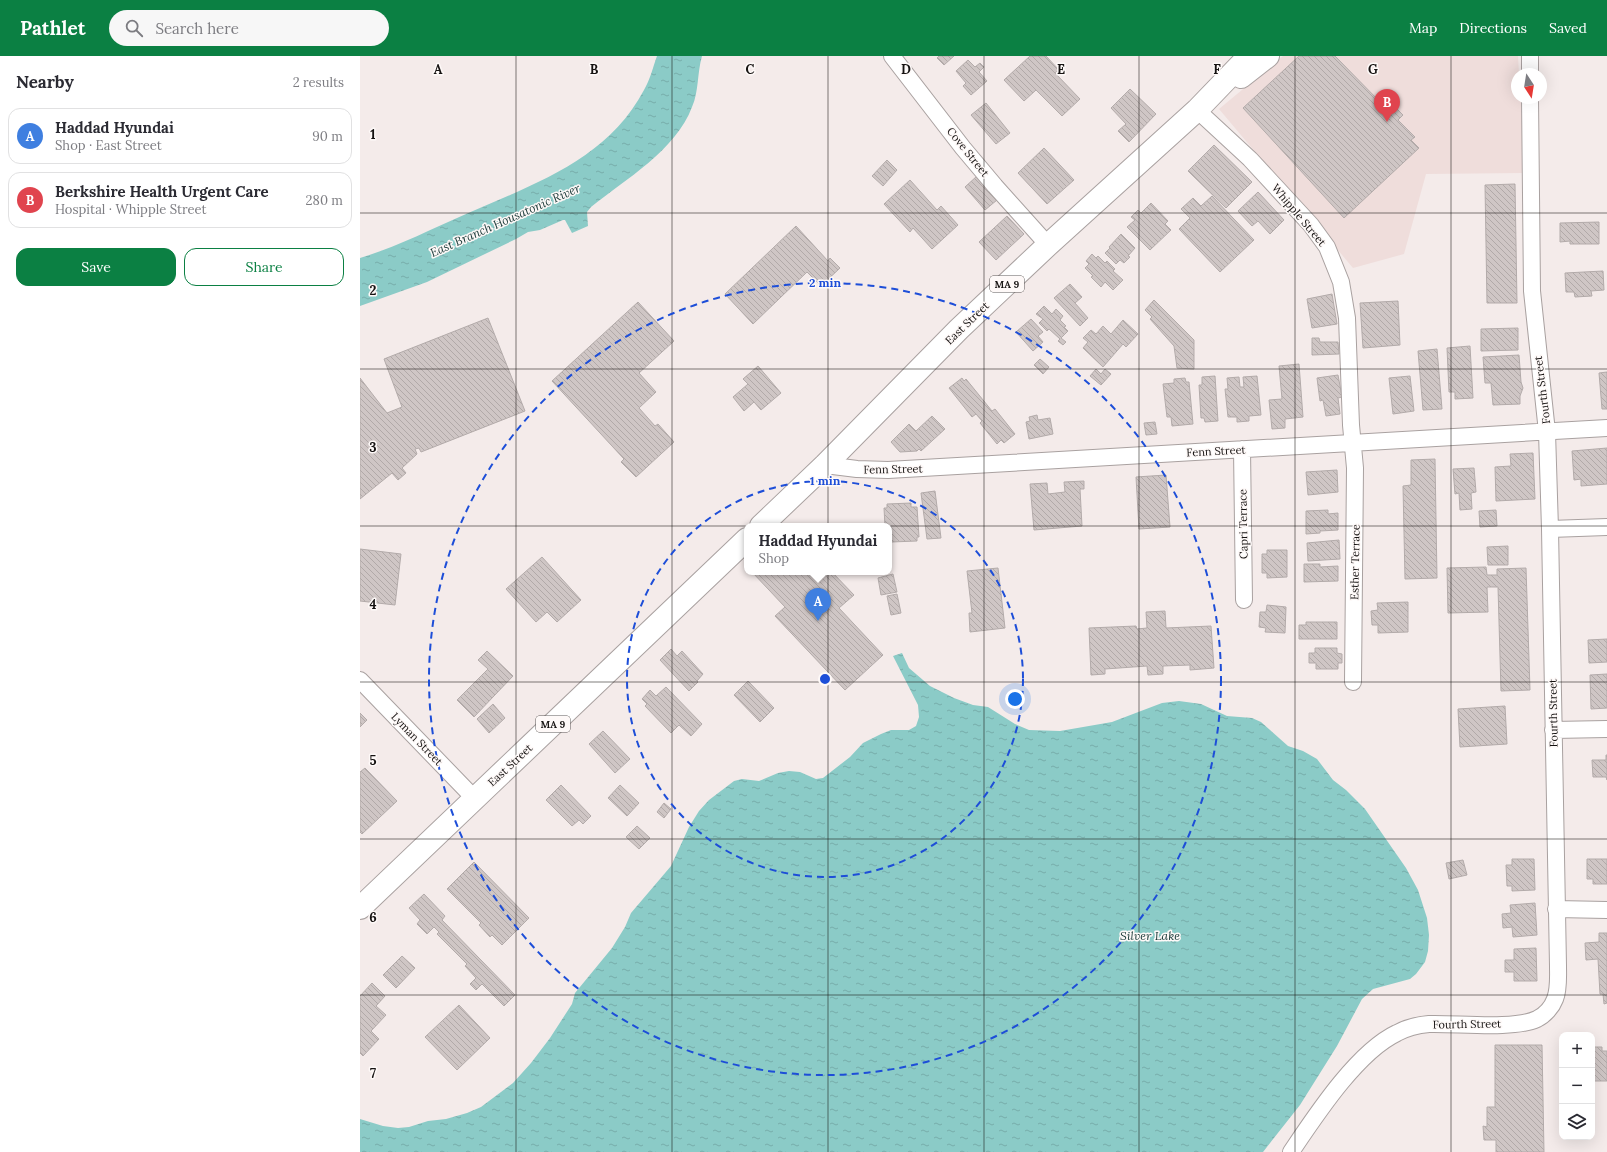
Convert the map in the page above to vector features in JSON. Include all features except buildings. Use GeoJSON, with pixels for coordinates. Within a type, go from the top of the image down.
{"type":"FeatureCollection","features":[{"type":"Feature","properties":{"kind":"highway","name":"East Street"},"geometry":{"type":"LineString","coordinates":[[764,523],[825,465],[959,329],[1048,245],[1197,110],[1249,56]]}},
{"type":"Feature","properties":{"kind":"highway","name":"East Street"},"geometry":{"type":"LineString","coordinates":[[1197,110],[1268,56]]}},
{"type":"Feature","properties":{"kind":"highway","name":"East Street"},"geometry":{"type":"LineString","coordinates":[[360,908],[744,542]]}},
{"type":"Feature","properties":{"kind":"street","name":"Cove Street"},"geometry":{"type":"LineString","coordinates":[[892,56],[963,148],[1048,245]]}},
{"type":"Feature","properties":{"kind":"street"},"geometry":{"type":"LineString","coordinates":[[1530,56],[1530,68]]}},
{"type":"Feature","properties":{"kind":"street","name":"Fourth Street"},"geometry":{"type":"LineString","coordinates":[[1291,1152],[1322,1108],[1351,1072],[1371,1051],[1395,1033],[1412,1027],[1428,1024],[1523,1022],[1538,1018],[1548,1010],[1555,1000],[1558,983],[1550,529],[1547,432],[1532,291],[1530,104]]}},
{"type":"Feature","properties":{"kind":"street","name":"Whipple Street"},"geometry":{"type":"LineString","coordinates":[[1197,110],[1250,159],[1311,225],[1327,247],[1341,282],[1348,318],[1348,367],[1353,442]]}},
{"type":"Feature","properties":{"kind":"street","name":"Fenn Street"},"geometry":{"type":"LineString","coordinates":[[825,465],[856,469],[888,470],[1607,428]]}},
{"type":"Feature","properties":{"kind":"street","name":"Esther Terrace"},"geometry":{"type":"LineString","coordinates":[[1353,442],[1355,468],[1353,682]]}},
{"type":"Feature","properties":{"kind":"street","name":"Capri Terrace"},"geometry":{"type":"LineString","coordinates":[[1242,449],[1244,600]]}},
{"type":"Feature","properties":{"kind":"street"},"geometry":{"type":"LineString","coordinates":[[1550,529],[1607,527]]}},
{"type":"Feature","properties":{"kind":"street","name":"Lyman Street"},"geometry":{"type":"LineString","coordinates":[[360,680],[474,798]]}},
{"type":"Feature","properties":{"kind":"street"},"geometry":{"type":"LineString","coordinates":[[1553,730],[1607,729]]}},
{"type":"Feature","properties":{"kind":"street"},"geometry":{"type":"LineString","coordinates":[[1556,910],[1607,910]]}},
{"type":"Feature","properties":{"kind":"shaded area"},"geometry":{"type":"Polygon","coordinates":[[[1283,56],[1518,56],[1519,68],[1511,68],[1511,104],[1521,104],[1524,173],[1426,174],[1404,254],[1353,268],[1219,109],[1283,56]]]}},
{"type":"Feature","properties":{"kind":"water","name":"East Branch Housatonic River"},"geometry":{"type":"Polygon","coordinates":[[[657,56],[702,56],[696,95],[692,107],[685,122],[674,137],[649,163],[591,207],[587,212],[588,226],[572,233],[565,220],[563,220],[540,230],[528,232],[427,282],[360,306],[360,258],[401,243],[517,192],[567,167],[610,135],[629,114],[650,78],[657,56]]]}},
{"type":"Feature","properties":{"kind":"water","name":"Silver Lake"},"geometry":{"type":"Polygon","coordinates":[[[902,653],[909,668],[930,686],[954,698],[973,705],[988,707],[1015,724],[1029,730],[1060,731],[1112,722],[1162,703],[1179,701],[1201,704],[1227,716],[1252,718],[1261,722],[1288,746],[1303,751],[1317,759],[1333,780],[1346,790],[1365,809],[1406,868],[1418,890],[1427,918],[1429,935],[1428,951],[1425,962],[1410,979],[1373,989],[1362,999],[1337,1046],[1300,1105],[1263,1152],[360,1152],[360,1119],[383,1126],[398,1128],[409,1127],[428,1121],[446,1119],[481,1107],[513,1083],[531,1063],[550,1038],[572,1004],[575,993],[612,948],[625,927],[631,913],[671,866],[689,827],[699,811],[709,800],[734,781],[742,779],[759,781],[778,773],[789,771],[800,772],[816,779],[823,778],[850,757],[863,743],[891,730],[909,730],[916,726],[919,717],[918,705],[893,656],[902,653]]]}},
{"type":"Feature","properties":{"kind":"place","name":"Berkshire Health Urgent Care"},"geometry":{"type":"Point","coordinates":[1387,122]}},
{"type":"Feature","properties":{"kind":"place","name":"Haddad Hyundai"},"geometry":{"type":"Point","coordinates":[818,621]}}]}
